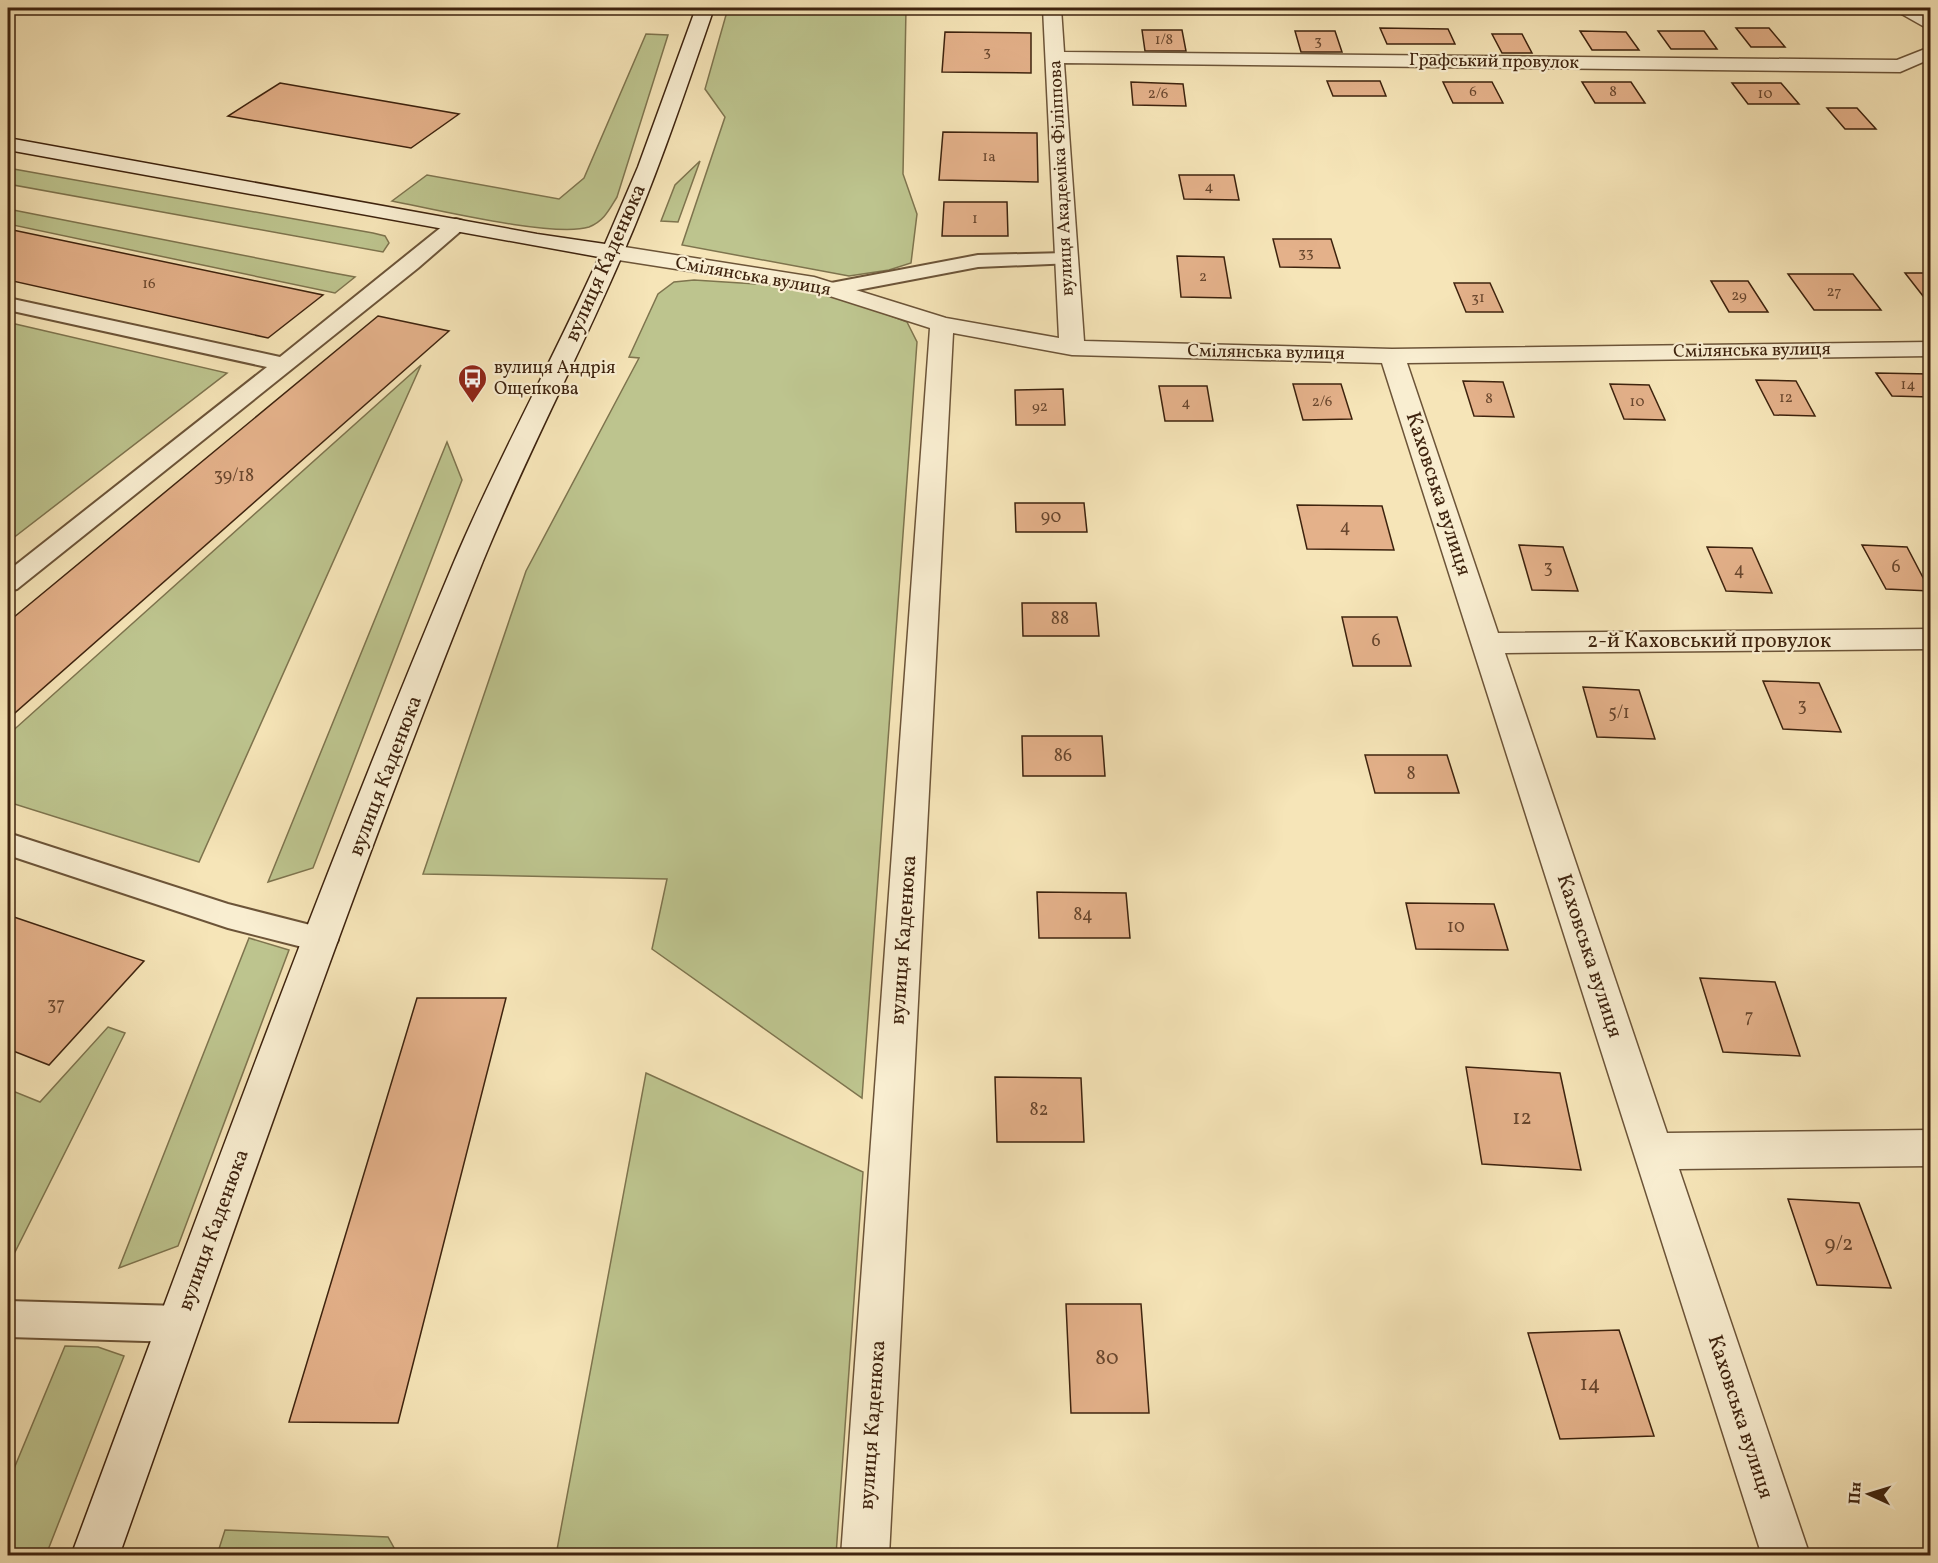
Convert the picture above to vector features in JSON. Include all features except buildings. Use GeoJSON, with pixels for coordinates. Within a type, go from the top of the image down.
{"type":"FeatureCollection","features":[{"type":"Feature","properties":{"kind":"street","name":"вулиця Каденюка"},"geometry":{"type":"LineString","coordinates":[[94,1556],[322,940],[470,559],[538,405],[612,252],[660,138],[705,8]]}},
{"type":"Feature","properties":{"kind":"street","name":"вулиця Академіка Філіппова"},"geometry":{"type":"LineString","coordinates":[[1052,8],[1072,348]]}},
{"type":"Feature","properties":{"kind":"street"},"geometry":{"type":"LineString","coordinates":[[1900,8],[1930,26]]}},
{"type":"Feature","properties":{"kind":"street","name":"Графський провулок"},"geometry":{"type":"LineString","coordinates":[[1054,57],[1900,66],[1930,52]]}},
{"type":"Feature","properties":{"kind":"street"},"geometry":{"type":"LineString","coordinates":[[8,144],[612,252]]}},
{"type":"Feature","properties":{"kind":"street","name":"Смілянська вулиця"},"geometry":{"type":"LineString","coordinates":[[612,252],[814,284],[942,324],[1072,348],[1392,356],[1930,349]]}},
{"type":"Feature","properties":{"kind":"street","name":"вулиця Каденюка"},"geometry":{"type":"LineString","coordinates":[[865,1556],[942,324]]}},
{"type":"Feature","properties":{"kind":"street","name":"Каховська вулиця"},"geometry":{"type":"LineString","coordinates":[[1392,356],[1786,1556]]}},
{"type":"Feature","properties":{"kind":"street","name":"2-й Каховський провулок"},"geometry":{"type":"LineString","coordinates":[[1487,643],[1930,639]]}},
{"type":"Feature","properties":{"kind":"street"},"geometry":{"type":"LineString","coordinates":[[1653,1150],[1930,1148]]}},
{"type":"Feature","properties":{"kind":"lane"},"geometry":{"type":"LineString","coordinates":[[8,583],[411,264],[456,225]]}},
{"type":"Feature","properties":{"kind":"lane"},"geometry":{"type":"LineString","coordinates":[[831,289],[978,261],[1066,259]]}},
{"type":"Feature","properties":{"kind":"lane"},"geometry":{"type":"LineString","coordinates":[[8,304],[282,364]]}},
{"type":"Feature","properties":{"kind":"lane"},"geometry":{"type":"LineString","coordinates":[[8,844],[228,916],[322,940]]}},
{"type":"Feature","properties":{"kind":"lane"},"geometry":{"type":"LineString","coordinates":[[8,1319],[58,1323],[179,1324]]}},
{"type":"Feature","properties":{"kind":"green space"},"geometry":{"type":"Polygon","coordinates":[[[728,8],[906,8],[903,174],[917,214],[911,263],[889,270],[849,276],[682,245],[725,117],[705,89],[728,8]]]}},
{"type":"Feature","properties":{"kind":"green space"},"geometry":{"type":"Polygon","coordinates":[[[646,34],[668,35],[617,197],[599,222],[589,227],[549,229],[464,216],[392,201],[427,175],[559,199],[584,178],[646,34]]]}},
{"type":"Feature","properties":{"kind":"green space"},"geometry":{"type":"Polygon","coordinates":[[[700,161],[678,222],[661,221],[675,185],[700,161]]]}},
{"type":"Feature","properties":{"kind":"green space"},"geometry":{"type":"Polygon","coordinates":[[[8,168],[373,233],[385,236],[389,243],[383,252],[8,184],[8,168]]]}},
{"type":"Feature","properties":{"kind":"green space"},"geometry":{"type":"Polygon","coordinates":[[[8,209],[355,277],[335,293],[8,224],[8,209]]]}},
{"type":"Feature","properties":{"kind":"green space"},"geometry":{"type":"Polygon","coordinates":[[[694,280],[786,286],[854,302],[907,322],[917,342],[862,1098],[652,949],[667,879],[423,874],[526,571],[639,358],[629,357],[658,294],[674,282],[694,280]]]}},
{"type":"Feature","properties":{"kind":"green space"},"geometry":{"type":"Polygon","coordinates":[[[11,323],[227,373],[8,542],[8,325],[11,323]]]}},
{"type":"Feature","properties":{"kind":"green space"},"geometry":{"type":"Polygon","coordinates":[[[421,365],[199,862],[8,802],[8,735],[421,365]]]}},
{"type":"Feature","properties":{"kind":"green space"},"geometry":{"type":"Polygon","coordinates":[[[447,442],[462,480],[313,868],[268,882],[447,442]]]}},
{"type":"Feature","properties":{"kind":"green space"},"geometry":{"type":"Polygon","coordinates":[[[249,938],[289,950],[178,1246],[119,1268],[249,938]]]}},
{"type":"Feature","properties":{"kind":"green space"},"geometry":{"type":"Polygon","coordinates":[[[108,1027],[125,1033],[13,1256],[8,1256],[8,1089],[40,1102],[108,1027]]]}},
{"type":"Feature","properties":{"kind":"green space"},"geometry":{"type":"Polygon","coordinates":[[[646,1073],[863,1172],[836,1555],[556,1555],[646,1073]]]}},
{"type":"Feature","properties":{"kind":"green space"},"geometry":{"type":"Polygon","coordinates":[[[65,1346],[98,1347],[124,1356],[46,1555],[8,1555],[8,1483],[65,1346]]]}},
{"type":"Feature","properties":{"kind":"green space"},"geometry":{"type":"Polygon","coordinates":[[[225,1530],[388,1537],[398,1555],[217,1555],[225,1530]]]}},
{"type":"Feature","properties":{"kind":"place","name":"вулиця Андрія Ощепкова"},"geometry":{"type":"Point","coordinates":[473,404]}}]}
